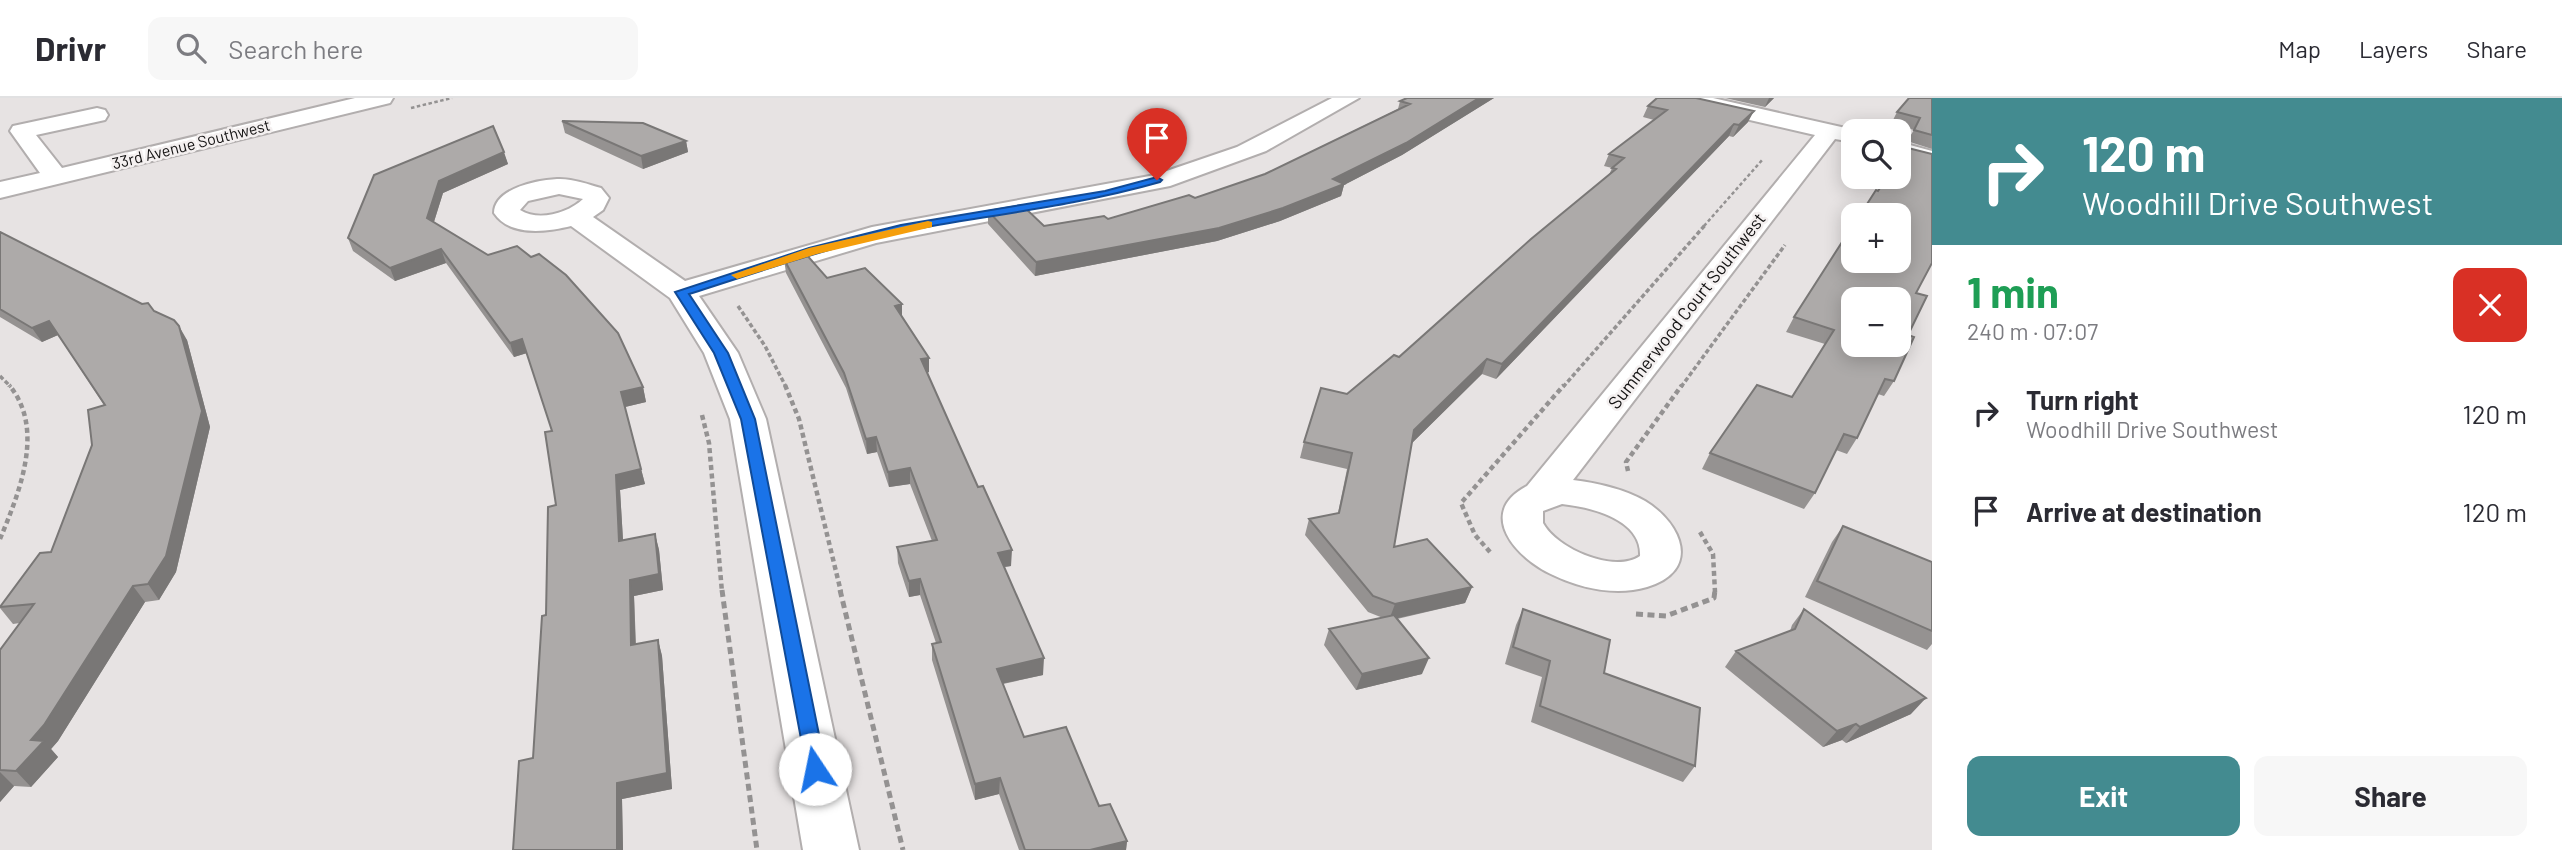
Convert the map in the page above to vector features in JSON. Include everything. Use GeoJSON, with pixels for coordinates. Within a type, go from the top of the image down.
{"type":"FeatureCollection","features":[{"type":"Feature","properties":{"kind":"street","name":"33rd Avenue Southwest"},"geometry":{"type":"LineString","coordinates":[[0,190],[382,98]]}},
{"type":"Feature","properties":{"kind":"street"},"geometry":{"type":"LineString","coordinates":[[681,292],[813,251],[901,229],[1106,194],[1182,173],[1244,153],[1348,98]]}},
{"type":"Feature","properties":{"kind":"street"},"geometry":{"type":"LineString","coordinates":[[1684,98],[1841,134]]}},
{"type":"Feature","properties":{"kind":"street"},"geometry":{"type":"LineString","coordinates":[[56,177],[21,131],[97,115]]}},
{"type":"Feature","properties":{"kind":"street","name":"Summerwood Court Southwest"},"geometry":{"type":"LineString","coordinates":[[1543,492],[1841,135]]}},
{"type":"Feature","properties":{"kind":"street"},"geometry":{"type":"LineString","coordinates":[[1911,153],[1932,159]]}},
{"type":"Feature","properties":{"kind":"street"},"geometry":{"type":"LineString","coordinates":[[575,216],[681,292],[721,353],[748,419],[831,850]]}},
{"type":"Feature","properties":{"kind":"path"},"geometry":{"type":"LineString","coordinates":[[737,304],[758,331],[780,370],[799,419],[903,850]]}},
{"type":"Feature","properties":{"kind":"path"},"geometry":{"type":"LineString","coordinates":[[0,376],[18,398],[28,439],[20,490],[0,539]]}},
{"type":"Feature","properties":{"kind":"path"},"geometry":{"type":"LineString","coordinates":[[699,402],[709,443],[724,614],[757,850]]}},
{"type":"Feature","properties":{"kind":"building"},"geometry":{"type":"Polygon","coordinates":[[[1407,98],[1479,98],[1406,143],[1333,179],[1344,184],[1283,208],[1219,228],[1036,262],[988,211],[1022,205],[1044,226],[1104,216],[1108,219],[1189,195],[1195,198],[1265,174],[1410,104],[1400,101],[1407,98]]]}},
{"type":"Feature","properties":{"kind":"building"},"geometry":{"type":"Polygon","coordinates":[[[1657,98],[1696,98],[1754,111],[1739,125],[1734,124],[1502,364],[1487,359],[1414,430],[1394,547],[1427,539],[1472,587],[1395,604],[1373,596],[1309,519],[1339,513],[1352,453],[1304,442],[1321,388],[1347,394],[1394,355],[1399,357],[1531,239],[1616,169],[1612,168],[1624,158],[1609,154],[1667,110],[1648,106],[1657,98]]]}},
{"type":"Feature","properties":{"kind":"building"},"geometry":{"type":"Polygon","coordinates":[[[1909,98],[1932,98],[1932,135],[1914,130],[1920,118],[1897,112],[1909,98]]]}},
{"type":"Feature","properties":{"kind":"building"},"geometry":{"type":"Polygon","coordinates":[[[562,121],[643,123],[686,141],[641,156],[562,121]]]}},
{"type":"Feature","properties":{"kind":"building"},"geometry":{"type":"Polygon","coordinates":[[[493,126],[504,152],[439,181],[427,218],[488,255],[517,246],[531,257],[539,254],[566,275],[618,333],[643,387],[621,392],[641,469],[616,475],[619,541],[655,534],[659,574],[630,580],[631,645],[658,640],[667,773],[617,783],[617,850],[513,850],[519,761],[533,758],[542,616],[546,615],[548,507],[556,505],[545,432],[552,431],[522,339],[510,343],[441,249],[390,268],[348,238],[374,175],[493,126]]]}},
{"type":"Feature","properties":{"kind":"building"},"geometry":{"type":"Polygon","coordinates":[[[1911,149],[1932,154],[1932,263],[1916,293],[1927,296],[1911,329],[1911,287],[1841,287],[1841,357],[1905,357],[1894,381],[1885,379],[1857,438],[1844,434],[1815,493],[1710,453],[1757,385],[1792,397],[1834,330],[1794,317],[1841,244],[1841,273],[1911,273],[1911,203],[1868,203],[1876,190],[1911,189],[1911,149]]]}},
{"type":"Feature","properties":{"kind":"building"},"geometry":{"type":"Polygon","coordinates":[[[0,232],[142,304],[148,303],[154,311],[174,320],[179,326],[202,411],[166,556],[148,584],[133,586],[44,725],[31,740],[44,741],[16,771],[0,770],[0,650],[34,604],[0,607],[40,553],[51,552],[92,445],[88,410],[105,405],[49,321],[32,328],[0,309],[0,232]]]}},
{"type":"Feature","properties":{"kind":"building"},"geometry":{"type":"Polygon","coordinates":[[[805,253],[827,278],[865,268],[902,304],[895,306],[929,358],[921,359],[978,487],[983,486],[1012,550],[998,553],[1044,658],[997,669],[1024,737],[1066,727],[1099,806],[1110,804],[1127,841],[1090,850],[1025,850],[1000,778],[975,784],[932,644],[941,642],[920,579],[909,581],[897,547],[937,540],[910,468],[888,472],[876,437],[866,439],[844,373],[784,259],[805,253]]]}},
{"type":"Feature","properties":{"kind":"building"},"geometry":{"type":"Polygon","coordinates":[[[1843,526],[1932,562],[1932,631],[1817,581],[1843,526]]]}},
{"type":"Feature","properties":{"kind":"building"},"geometry":{"type":"Polygon","coordinates":[[[1523,609],[1610,640],[1604,673],[1700,708],[1695,766],[1540,706],[1550,661],[1513,647],[1523,609]]]}},
{"type":"Feature","properties":{"kind":"building"},"geometry":{"type":"Polygon","coordinates":[[[1804,609],[1926,698],[1860,727],[1856,724],[1837,731],[1736,651],[1795,629],[1804,609]]]}},
{"type":"Feature","properties":{"kind":"building"},"geometry":{"type":"Polygon","coordinates":[[[1394,615],[1429,658],[1362,674],[1329,629],[1394,615]]]}},
{"type":"Feature","properties":{"kind":"slow traffic"},"geometry":{"type":"LineString","coordinates":[[737,275],[813,251],[928,224]]}},
{"type":"Feature","properties":{"kind":"route"},"geometry":{"type":"LineString","coordinates":[[815,769],[748,419],[721,353],[681,292],[813,251],[901,229],[1106,194],[1157,180]]}}]}
